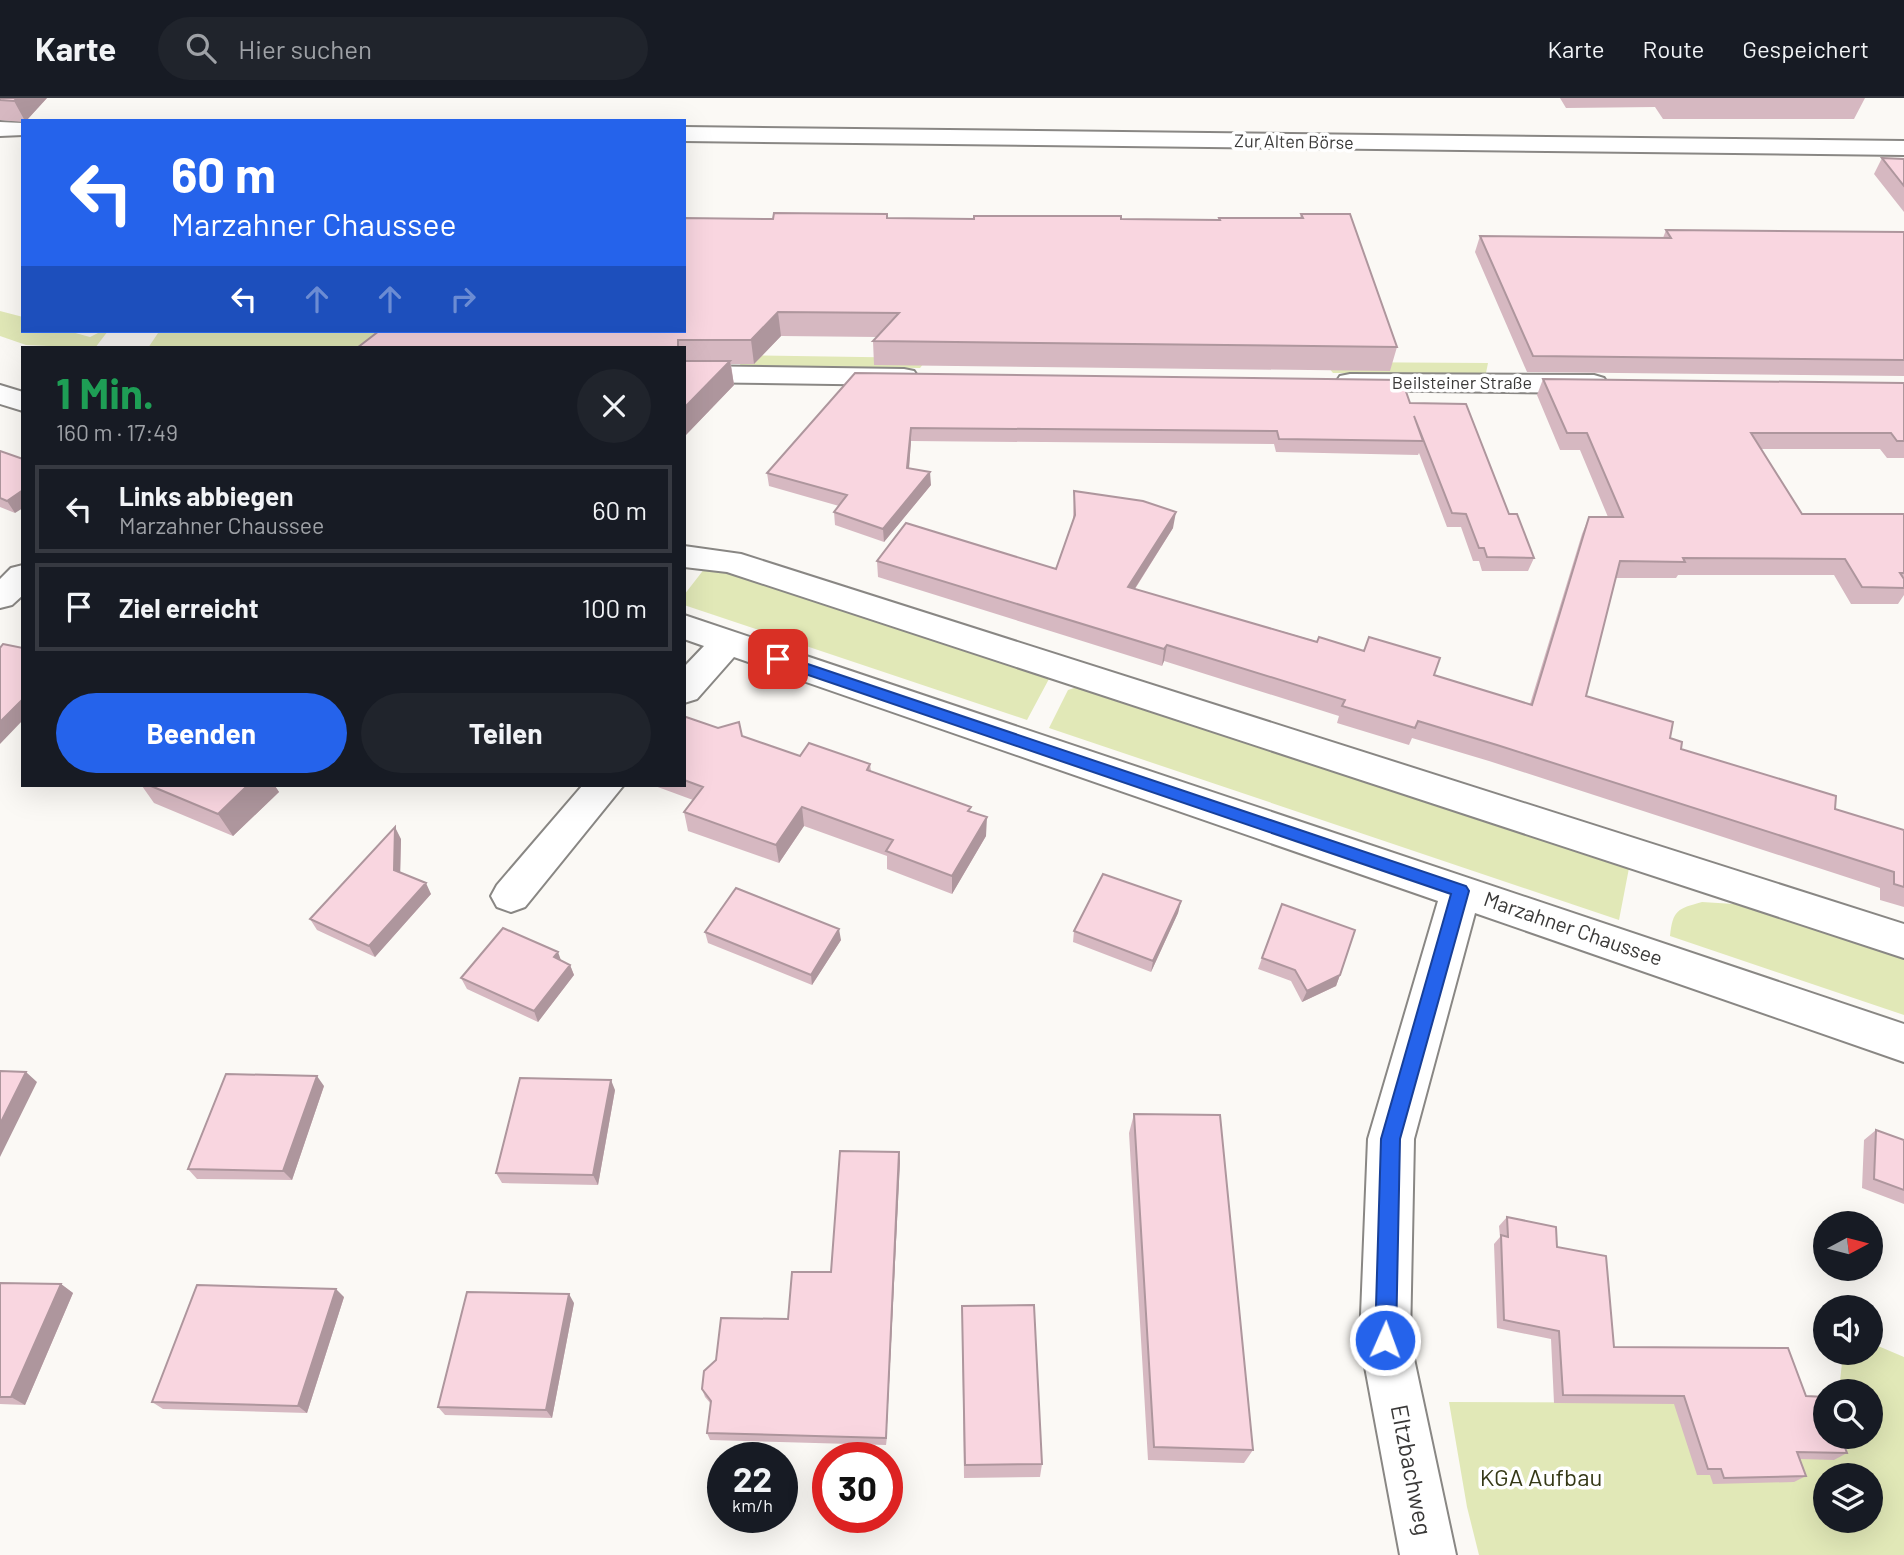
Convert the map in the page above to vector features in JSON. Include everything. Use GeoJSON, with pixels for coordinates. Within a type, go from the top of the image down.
{"type":"FeatureCollection","features":[{"type":"Feature","properties":{"kind":"street","name":"Zur Alten Börse"},"geometry":{"type":"LineString","coordinates":[[686,134],[1904,148]]}},
{"type":"Feature","properties":{"kind":"street"},"geometry":{"type":"LineString","coordinates":[[686,374],[933,377]]}},
{"type":"Feature","properties":{"kind":"street","name":"Beilsteiner Straße"},"geometry":{"type":"LineString","coordinates":[[1321,382],[1627,384]]}},
{"type":"Feature","properties":{"kind":"street"},"geometry":{"type":"LineString","coordinates":[[0,394],[21,401]]}},
{"type":"Feature","properties":{"kind":"street"},"geometry":{"type":"LineString","coordinates":[[686,556],[730,562],[1904,941]]}},
{"type":"Feature","properties":{"kind":"street"},"geometry":{"type":"LineString","coordinates":[[0,597],[21,578]]}},
{"type":"Feature","properties":{"kind":"street","name":"Marzahner Chaussee"},"geometry":{"type":"LineString","coordinates":[[686,628],[1904,1042]]}},
{"type":"Feature","properties":{"kind":"street"},"geometry":{"type":"LineString","coordinates":[[686,688],[728,642]]}},
{"type":"Feature","properties":{"kind":"street"},"geometry":{"type":"LineString","coordinates":[[510,896],[603,787]]}},
{"type":"Feature","properties":{"kind":"street","name":"Eltzbachweg"},"geometry":{"type":"LineString","coordinates":[[1428,1555],[1385,1340],[1391,1139],[1461,891]]}},
{"type":"Feature","properties":{"kind":"green space"},"geometry":{"type":"Polygon","coordinates":[[[0,311],[21,316],[21,333],[75,333],[90,337],[106,333],[97,346],[26,345],[0,336],[0,311]]]}},
{"type":"Feature","properties":{"kind":"green space"},"geometry":{"type":"Polygon","coordinates":[[[158,333],[395,333],[402,346],[149,346],[158,333]]]}},
{"type":"Feature","properties":{"kind":"green space"},"geometry":{"type":"Polygon","coordinates":[[[735,355],[928,358],[920,368],[741,366],[735,355]]]}},
{"type":"Feature","properties":{"kind":"green space"},"geometry":{"type":"Polygon","coordinates":[[[1324,362],[1488,363],[1486,373],[1333,373],[1324,362]]]}},
{"type":"Feature","properties":{"kind":"green space"},"geometry":{"type":"Polygon","coordinates":[[[705,568],[742,575],[1050,677],[1027,720],[686,606],[686,592],[705,568]]]}},
{"type":"Feature","properties":{"kind":"green space"},"geometry":{"type":"Polygon","coordinates":[[[1077,687],[1404,791],[1629,868],[1619,920],[1049,728],[1068,690],[1077,687]]]}},
{"type":"Feature","properties":{"kind":"green space"},"geometry":{"type":"Polygon","coordinates":[[[1702,902],[1750,905],[1904,953],[1904,1015],[1670,936],[1678,912],[1702,902]]]}},
{"type":"Feature","properties":{"kind":"green space","name":"KGA Aufbau"},"geometry":{"type":"Polygon","coordinates":[[[1883,1348],[1904,1357],[1904,1555],[1479,1555],[1467,1507],[1449,1402],[1813,1403],[1813,1449],[1883,1449],[1883,1379],[1840,1379],[1842,1365],[1883,1365],[1883,1348]]]}},
{"type":"Feature","properties":{"kind":"building"},"geometry":{"type":"Polygon","coordinates":[[[0,98],[17,98],[14,101],[0,98]]]}},
{"type":"Feature","properties":{"kind":"building"},"geometry":{"type":"Polygon","coordinates":[[[1882,158],[1904,159],[1904,186],[1882,158]]]}},
{"type":"Feature","properties":{"kind":"building"},"geometry":{"type":"Polygon","coordinates":[[[774,213],[887,214],[887,218],[1121,216],[1121,219],[1220,220],[1219,218],[1303,218],[1301,214],[1350,214],[1397,347],[873,341],[899,313],[778,312],[751,340],[678,340],[678,346],[360,346],[376,333],[686,333],[686,218],[773,219],[774,213]]]}},
{"type":"Feature","properties":{"kind":"building"},"geometry":{"type":"Polygon","coordinates":[[[1666,230],[1904,232],[1904,360],[1533,356],[1480,236],[1671,238],[1666,230]]]}},
{"type":"Feature","properties":{"kind":"building"},"geometry":{"type":"Polygon","coordinates":[[[686,361],[730,361],[686,406],[686,361]]]}},
{"type":"Feature","properties":{"kind":"building"},"geometry":{"type":"Polygon","coordinates":[[[855,373],[1402,380],[1410,403],[1466,404],[1509,514],[1517,514],[1534,558],[1487,557],[1484,548],[1479,548],[1466,514],[1452,513],[1414,416],[1423,441],[1279,439],[1277,431],[911,428],[907,468],[930,472],[883,529],[834,512],[847,495],[767,473],[855,373]]]}},
{"type":"Feature","properties":{"kind":"building"},"geometry":{"type":"Polygon","coordinates":[[[1543,379],[1904,383],[1904,441],[1897,441],[1891,433],[1751,433],[1802,514],[1904,514],[1904,573],[1900,573],[1904,579],[1904,588],[1862,587],[1845,559],[1683,558],[1685,562],[1620,561],[1586,696],[1673,722],[1670,738],[1682,742],[1681,749],[1836,796],[1835,809],[1904,830],[1904,887],[1894,884],[1894,872],[1497,745],[1418,721],[1415,728],[1342,706],[1345,700],[1167,645],[1164,649],[877,561],[906,523],[1056,569],[1075,515],[1074,491],[1143,501],[1176,512],[1128,587],[1317,642],[1319,637],[1364,651],[1369,637],[1440,658],[1434,675],[1532,705],[1589,517],[1623,517],[1587,433],[1567,433],[1543,379]]]}},
{"type":"Feature","properties":{"kind":"building"},"geometry":{"type":"Polygon","coordinates":[[[0,451],[21,458],[21,491],[7,501],[0,498],[0,451]]]}},
{"type":"Feature","properties":{"kind":"building"},"geometry":{"type":"Polygon","coordinates":[[[3,644],[21,648],[21,701],[0,722],[0,648],[3,644]]]}},
{"type":"Feature","properties":{"kind":"building"},"geometry":{"type":"Polygon","coordinates":[[[686,717],[718,728],[739,722],[742,736],[800,756],[809,743],[870,764],[867,770],[971,807],[968,811],[987,817],[952,876],[886,851],[893,840],[802,807],[776,845],[684,812],[703,787],[686,781],[686,717]]]}},
{"type":"Feature","properties":{"kind":"building"},"geometry":{"type":"Polygon","coordinates":[[[153,787],[246,787],[218,814],[153,787]]]}},
{"type":"Feature","properties":{"kind":"building"},"geometry":{"type":"Polygon","coordinates":[[[395,827],[394,870],[426,883],[369,946],[310,919],[395,827]]]}},
{"type":"Feature","properties":{"kind":"building"},"geometry":{"type":"Polygon","coordinates":[[[1103,874],[1181,901],[1153,961],[1074,931],[1103,874]]]}},
{"type":"Feature","properties":{"kind":"building"},"geometry":{"type":"Polygon","coordinates":[[[736,888],[839,929],[811,975],[705,932],[736,888]]]}},
{"type":"Feature","properties":{"kind":"building"},"geometry":{"type":"Polygon","coordinates":[[[1282,904],[1355,930],[1340,975],[1307,991],[1295,970],[1262,958],[1282,904]]]}},
{"type":"Feature","properties":{"kind":"building"},"geometry":{"type":"Polygon","coordinates":[[[503,928],[558,952],[554,957],[570,965],[534,1011],[461,978],[503,928]]]}},
{"type":"Feature","properties":{"kind":"building"},"geometry":{"type":"Polygon","coordinates":[[[0,1071],[26,1072],[0,1124],[0,1071]]]}},
{"type":"Feature","properties":{"kind":"building"},"geometry":{"type":"Polygon","coordinates":[[[226,1074],[317,1076],[283,1171],[188,1169],[226,1074]]]}},
{"type":"Feature","properties":{"kind":"building"},"geometry":{"type":"Polygon","coordinates":[[[520,1078],[611,1080],[593,1175],[496,1173],[520,1078]]]}},
{"type":"Feature","properties":{"kind":"building"},"geometry":{"type":"Polygon","coordinates":[[[1134,1114],[1220,1115],[1253,1450],[1154,1447],[1134,1114]]]}},
{"type":"Feature","properties":{"kind":"building"},"geometry":{"type":"Polygon","coordinates":[[[1876,1130],[1904,1140],[1904,1190],[1874,1179],[1876,1130]]]}},
{"type":"Feature","properties":{"kind":"building"},"geometry":{"type":"Polygon","coordinates":[[[840,1151],[899,1152],[886,1438],[707,1433],[711,1401],[702,1389],[704,1371],[716,1360],[721,1318],[788,1319],[792,1272],[831,1272],[840,1151]]]}},
{"type":"Feature","properties":{"kind":"building"},"geometry":{"type":"Polygon","coordinates":[[[1507,1217],[1556,1227],[1557,1247],[1606,1256],[1614,1347],[1788,1348],[1806,1396],[1813,1396],[1813,1449],[1846,1449],[1847,1453],[1797,1452],[1806,1476],[1724,1478],[1721,1469],[1708,1469],[1684,1396],[1563,1395],[1559,1331],[1504,1320],[1501,1235],[1508,1237],[1507,1217]]]}},
{"type":"Feature","properties":{"kind":"building"},"geometry":{"type":"Polygon","coordinates":[[[0,1283],[61,1284],[11,1397],[0,1397],[0,1283]]]}},
{"type":"Feature","properties":{"kind":"building"},"geometry":{"type":"Polygon","coordinates":[[[197,1285],[336,1289],[298,1406],[152,1402],[197,1285]]]}},
{"type":"Feature","properties":{"kind":"building"},"geometry":{"type":"Polygon","coordinates":[[[467,1292],[569,1294],[546,1410],[438,1407],[467,1292]]]}},
{"type":"Feature","properties":{"kind":"building"},"geometry":{"type":"Polygon","coordinates":[[[1034,1305],[1042,1464],[965,1465],[962,1306],[1034,1305]]]}},
{"type":"Feature","properties":{"kind":"route"},"geometry":{"type":"LineString","coordinates":[[778,659],[1461,891],[1391,1139],[1385,1340]]}}]}
